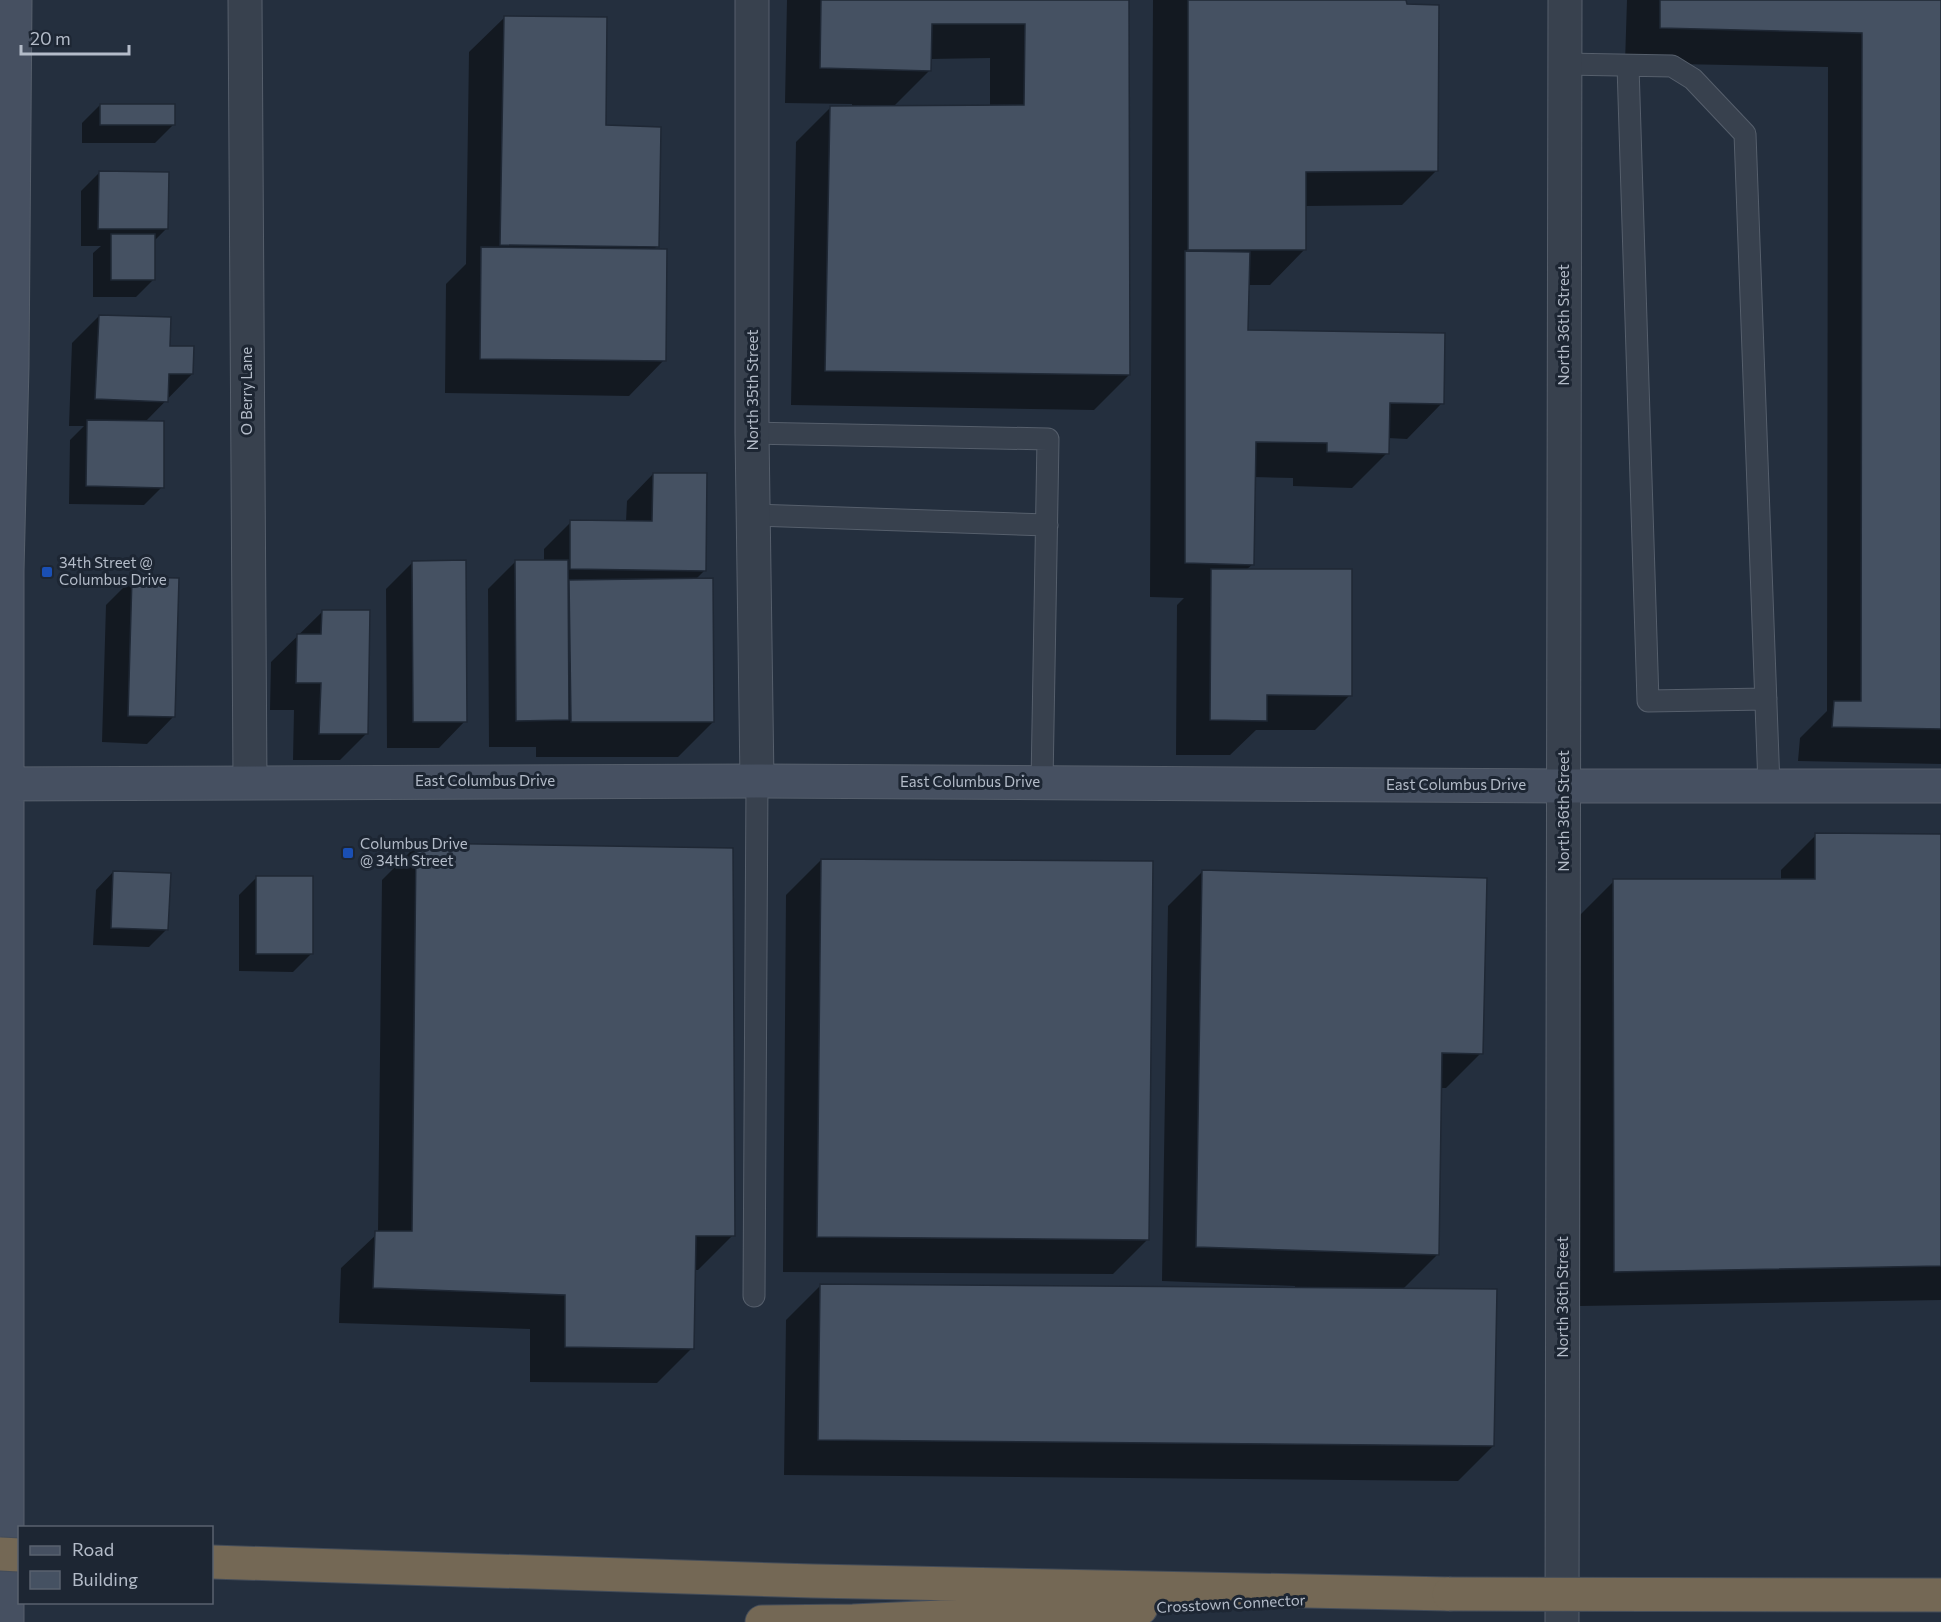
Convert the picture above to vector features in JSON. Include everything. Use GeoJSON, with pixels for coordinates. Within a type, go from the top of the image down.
{"type":"FeatureCollection","features":[{"type":"Feature","properties":{"kind":"highway"},"geometry":{"type":"LineString","coordinates":[[0,1554],[18,1555]]}},
{"type":"Feature","properties":{"kind":"highway"},"geometry":{"type":"LineString","coordinates":[[213,1562],[801,1580],[1449,1594],[1941,1595]]}},
{"type":"Feature","properties":{"kind":"highway","name":"Crosstown Connector"},"geometry":{"type":"LineString","coordinates":[[762,1622],[853,1621],[1449,1594]]}},
{"type":"Feature","properties":{"kind":"main road"},"geometry":{"type":"LineString","coordinates":[[7,1622],[4,784],[7,571],[6,366],[15,0]]}},
{"type":"Feature","properties":{"kind":"main road","name":"East Columbus Drive"},"geometry":{"type":"LineString","coordinates":[[4,784],[757,781],[1941,786]]}},
{"type":"Feature","properties":{"kind":"street","name":"O Berry Lane"},"geometry":{"type":"LineString","coordinates":[[245,0],[250,782]]}},
{"type":"Feature","properties":{"kind":"street","name":"North 35th Street"},"geometry":{"type":"LineString","coordinates":[[752,0],[752,433],[755,515],[757,781]]}},
{"type":"Feature","properties":{"kind":"street","name":"North 36th Street"},"geometry":{"type":"LineString","coordinates":[[1562,1622],[1565,0]]}},
{"type":"Feature","properties":{"kind":"lane"},"geometry":{"type":"LineString","coordinates":[[1565,64],[1672,66],[1693,79],[1745,134],[1769,786]]}},
{"type":"Feature","properties":{"kind":"lane"},"geometry":{"type":"LineString","coordinates":[[1628,66],[1648,701],[1766,699]]}},
{"type":"Feature","properties":{"kind":"lane"},"geometry":{"type":"LineString","coordinates":[[752,433],[1048,439],[1042,783]]}},
{"type":"Feature","properties":{"kind":"lane"},"geometry":{"type":"LineString","coordinates":[[755,515],[1047,525]]}},
{"type":"Feature","properties":{"kind":"lane"},"geometry":{"type":"LineString","coordinates":[[754,1296],[757,781]]}},
{"type":"Feature","properties":{"kind":"building"},"geometry":{"type":"Polygon","coordinates":[[[821,0],[1129,0],[1130,375],[825,371],[830,106],[1024,105],[1025,24],[932,24],[931,71],[820,68],[821,0]]]}},
{"type":"Feature","properties":{"kind":"building"},"geometry":{"type":"Polygon","coordinates":[[[1188,0],[1406,0],[1407,4],[1439,5],[1438,171],[1306,172],[1306,250],[1188,250],[1188,0]]]}},
{"type":"Feature","properties":{"kind":"building"},"geometry":{"type":"Polygon","coordinates":[[[1660,0],[1941,0],[1941,729],[1832,727],[1834,701],[1861,701],[1862,33],[1660,28],[1660,0]]]}},
{"type":"Feature","properties":{"kind":"building"},"geometry":{"type":"Polygon","coordinates":[[[504,16],[607,17],[606,125],[661,127],[659,247],[500,245],[504,16]]]}},
{"type":"Feature","properties":{"kind":"building"},"geometry":{"type":"Polygon","coordinates":[[[100,104],[175,104],[175,125],[100,125],[100,104]]]}},
{"type":"Feature","properties":{"kind":"building"},"geometry":{"type":"Polygon","coordinates":[[[99,171],[169,172],[168,229],[98,229],[99,171]]]}},
{"type":"Feature","properties":{"kind":"building"},"geometry":{"type":"Polygon","coordinates":[[[111,234],[155,234],[155,280],[111,280],[111,234]]]}},
{"type":"Feature","properties":{"kind":"building"},"geometry":{"type":"Polygon","coordinates":[[[481,247],[667,249],[666,361],[480,359],[481,247]]]}},
{"type":"Feature","properties":{"kind":"building"},"geometry":{"type":"Polygon","coordinates":[[[1185,251],[1250,252],[1248,330],[1445,333],[1444,404],[1390,403],[1389,454],[1327,452],[1327,443],[1256,442],[1254,565],[1185,563],[1185,251]]]}},
{"type":"Feature","properties":{"kind":"building"},"geometry":{"type":"Polygon","coordinates":[[[99,315],[171,317],[170,346],[194,346],[193,374],[169,374],[168,402],[95,399],[99,315]]]}},
{"type":"Feature","properties":{"kind":"building"},"geometry":{"type":"Polygon","coordinates":[[[87,420],[164,421],[164,488],[86,486],[87,420]]]}},
{"type":"Feature","properties":{"kind":"building"},"geometry":{"type":"Polygon","coordinates":[[[653,473],[707,473],[706,571],[570,569],[570,520],[652,521],[653,473]]]}},
{"type":"Feature","properties":{"kind":"building"},"geometry":{"type":"Polygon","coordinates":[[[466,560],[467,722],[413,722],[412,561],[466,560]]]}},
{"type":"Feature","properties":{"kind":"building"},"geometry":{"type":"Polygon","coordinates":[[[515,560],[568,560],[569,720],[516,721],[515,560]]]}},
{"type":"Feature","properties":{"kind":"building"},"geometry":{"type":"Polygon","coordinates":[[[1211,569],[1352,569],[1352,696],[1267,695],[1267,721],[1210,720],[1211,569]]]}},
{"type":"Feature","properties":{"kind":"building"},"geometry":{"type":"Polygon","coordinates":[[[132,577],[179,578],[175,717],[128,716],[132,577]]]}},
{"type":"Feature","properties":{"kind":"building"},"geometry":{"type":"Polygon","coordinates":[[[713,578],[714,722],[571,722],[569,580],[713,578]]]}},
{"type":"Feature","properties":{"kind":"building"},"geometry":{"type":"Polygon","coordinates":[[[322,610],[370,610],[368,734],[319,734],[321,683],[296,683],[297,634],[321,634],[322,610]]]}},
{"type":"Feature","properties":{"kind":"building"},"geometry":{"type":"Polygon","coordinates":[[[1815,833],[1941,834],[1941,1266],[1614,1272],[1613,879],[1815,879],[1815,833]]]}},
{"type":"Feature","properties":{"kind":"building"},"geometry":{"type":"Polygon","coordinates":[[[416,843],[733,848],[735,1236],[696,1236],[694,1349],[565,1347],[565,1295],[373,1288],[375,1231],[412,1231],[416,843]]]}},
{"type":"Feature","properties":{"kind":"building"},"geometry":{"type":"Polygon","coordinates":[[[821,859],[1153,861],[1149,1240],[817,1237],[821,859]]]}},
{"type":"Feature","properties":{"kind":"building"},"geometry":{"type":"Polygon","coordinates":[[[1202,870],[1487,878],[1483,1054],[1442,1053],[1439,1255],[1196,1247],[1202,870]]]}},
{"type":"Feature","properties":{"kind":"building"},"geometry":{"type":"Polygon","coordinates":[[[113,871],[171,873],[168,930],[111,928],[113,871]]]}},
{"type":"Feature","properties":{"kind":"building"},"geometry":{"type":"Polygon","coordinates":[[[256,876],[313,876],[313,954],[256,954],[256,876]]]}},
{"type":"Feature","properties":{"kind":"building"},"geometry":{"type":"Polygon","coordinates":[[[820,1284],[1497,1289],[1494,1446],[818,1440],[820,1284]]]}},
{"type":"Feature","properties":{"kind":"place","name":"34th Street @ Columbus Drive"},"geometry":{"type":"Point","coordinates":[47,572]}},
{"type":"Feature","properties":{"kind":"place","name":"Columbus Drive @ 34th Street"},"geometry":{"type":"Point","coordinates":[348,853]}}]}
